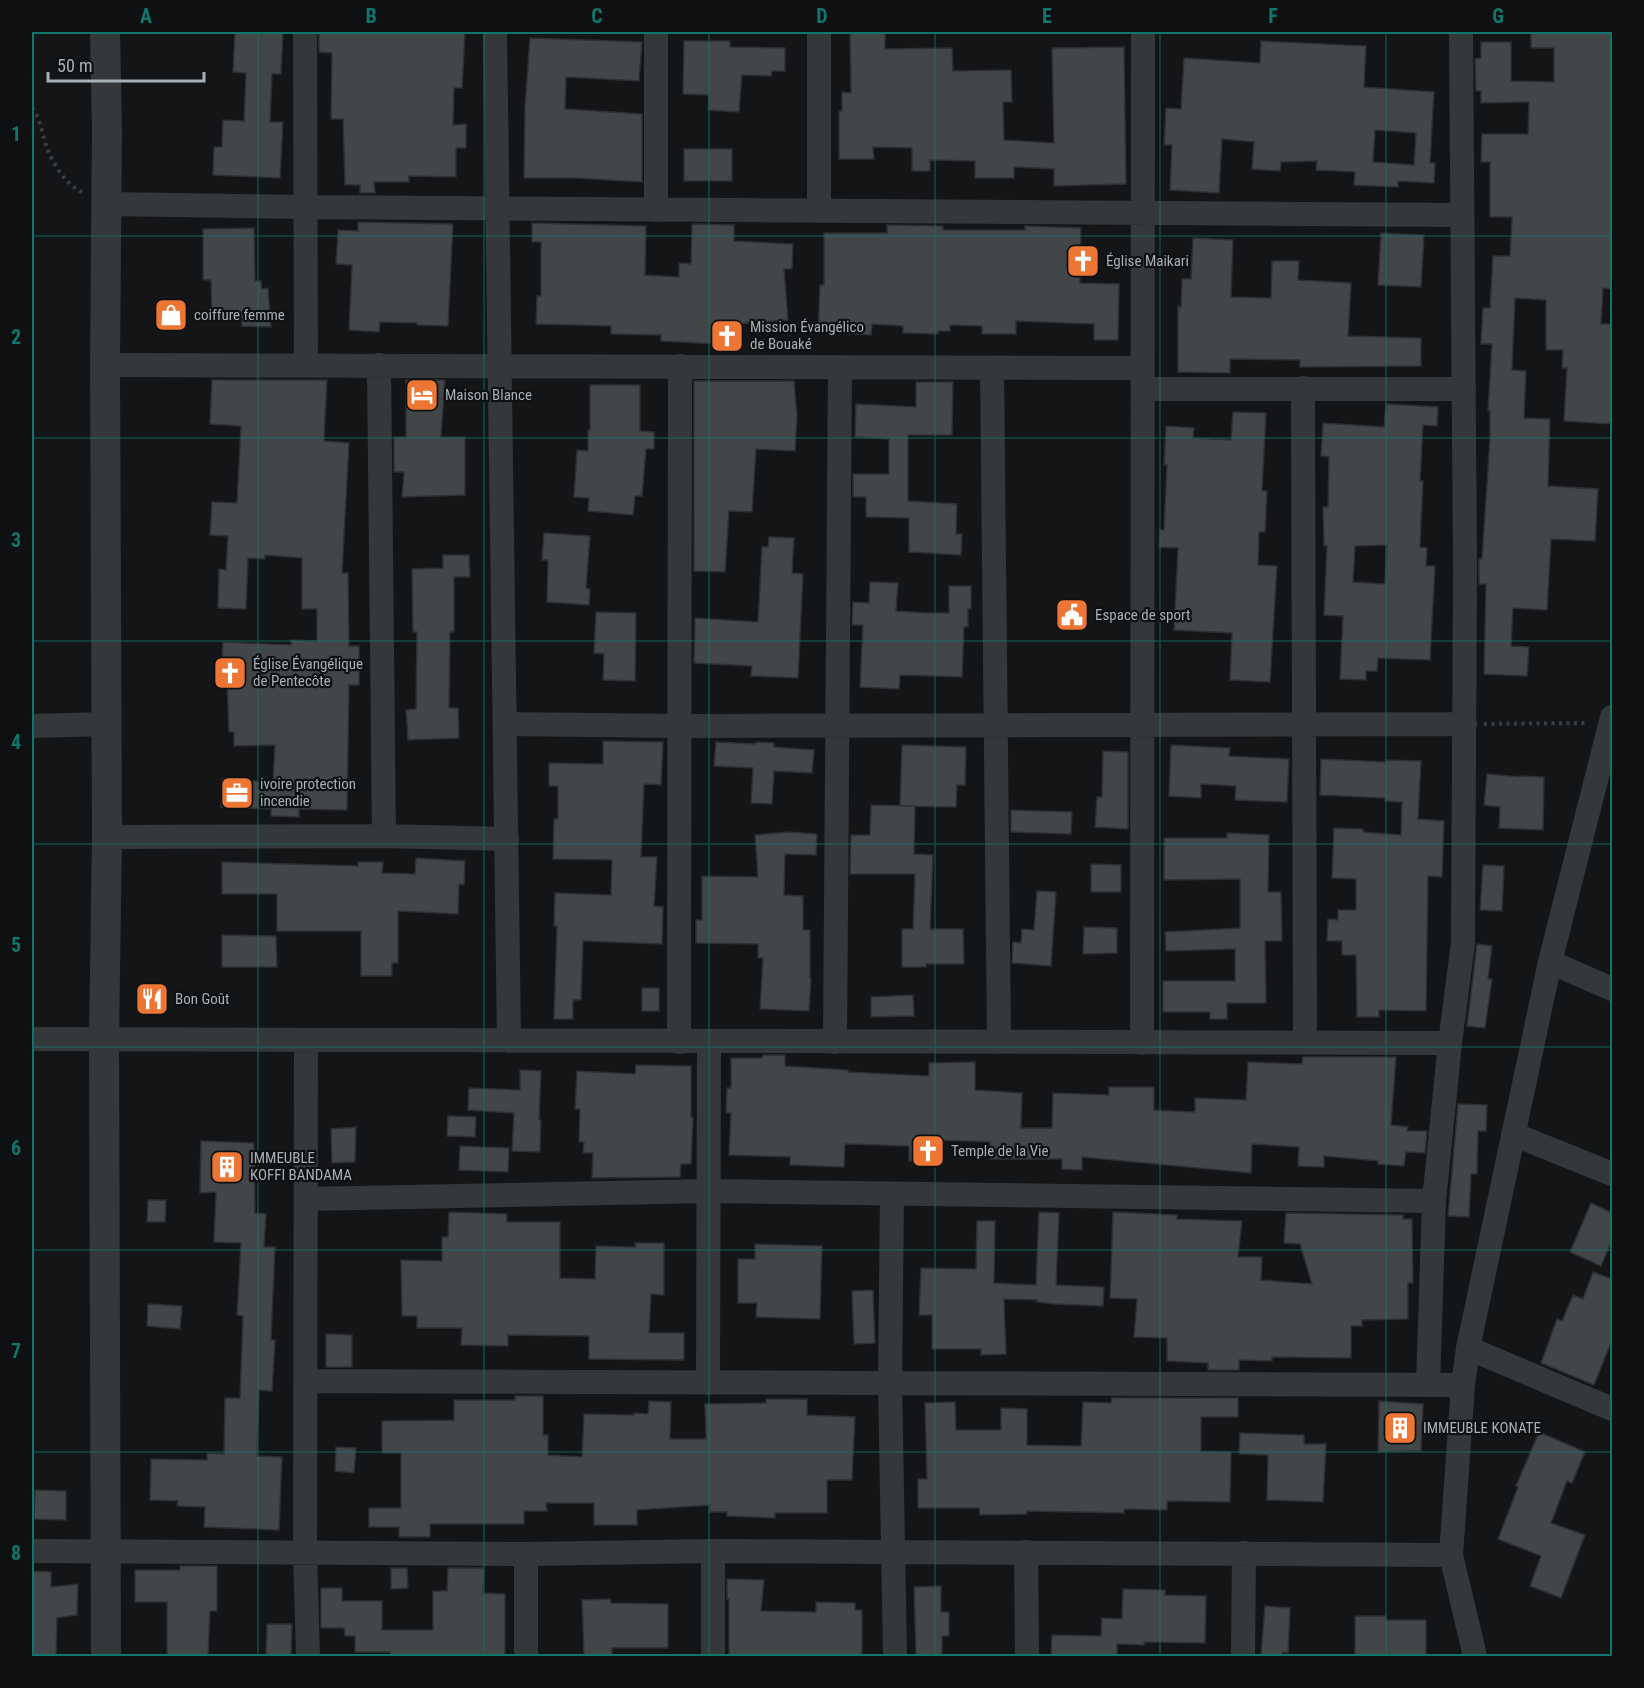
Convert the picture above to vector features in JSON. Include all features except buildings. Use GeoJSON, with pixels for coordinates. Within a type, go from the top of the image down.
{"type":"FeatureCollection","features":[{"type":"Feature","properties":{"kind":"street"},"geometry":{"type":"LineString","coordinates":[[105,32],[107,204],[105,365],[107,837],[104,1040],[106,1656]]}},
{"type":"Feature","properties":{"kind":"street"},"geometry":{"type":"LineString","coordinates":[[305,32],[306,364]]}},
{"type":"Feature","properties":{"kind":"street"},"geometry":{"type":"LineString","coordinates":[[495,32],[509,1041]]}},
{"type":"Feature","properties":{"kind":"street"},"geometry":{"type":"LineString","coordinates":[[656,32],[656,210]]}},
{"type":"Feature","properties":{"kind":"street"},"geometry":{"type":"LineString","coordinates":[[819,32],[819,211]]}},
{"type":"Feature","properties":{"kind":"street"},"geometry":{"type":"LineString","coordinates":[[1142,1043],[1143,32]]}},
{"type":"Feature","properties":{"kind":"street"},"geometry":{"type":"LineString","coordinates":[[1428,1384],[1434,1201],[1463,943],[1465,724],[1461,32]]}},
{"type":"Feature","properties":{"kind":"street"},"geometry":{"type":"LineString","coordinates":[[107,204],[1462,215]]}},
{"type":"Feature","properties":{"kind":"street"},"geometry":{"type":"LineString","coordinates":[[105,365],[992,368],[1303,388],[1464,389]]}},
{"type":"Feature","properties":{"kind":"street"},"geometry":{"type":"LineString","coordinates":[[379,365],[384,836]]}},
{"type":"Feature","properties":{"kind":"street"},"geometry":{"type":"LineString","coordinates":[[679,1042],[680,366]]}},
{"type":"Feature","properties":{"kind":"street"},"geometry":{"type":"LineString","coordinates":[[835,1042],[840,367]]}},
{"type":"Feature","properties":{"kind":"street"},"geometry":{"type":"LineString","coordinates":[[992,368],[999,1042]]}},
{"type":"Feature","properties":{"kind":"street"},"geometry":{"type":"LineString","coordinates":[[1303,388],[1305,1043]]}},
{"type":"Feature","properties":{"kind":"street"},"geometry":{"type":"LineString","coordinates":[[1475,1656],[1450,1555],[1462,1385],[1550,962],[1612,720]]}},
{"type":"Feature","properties":{"kind":"street"},"geometry":{"type":"LineString","coordinates":[[32,726],[107,724]]}},
{"type":"Feature","properties":{"kind":"street"},"geometry":{"type":"LineString","coordinates":[[505,724],[679,726],[1465,724]]}},
{"type":"Feature","properties":{"kind":"street"},"geometry":{"type":"LineString","coordinates":[[107,837],[384,836],[507,839]]}},
{"type":"Feature","properties":{"kind":"street"},"geometry":{"type":"LineString","coordinates":[[1550,962],[1612,989]]}},
{"type":"Feature","properties":{"kind":"street"},"geometry":{"type":"LineString","coordinates":[[32,1039],[1450,1043]]}},
{"type":"Feature","properties":{"kind":"street"},"geometry":{"type":"LineString","coordinates":[[306,1041],[305,1553],[308,1656]]}},
{"type":"Feature","properties":{"kind":"street"},"geometry":{"type":"LineString","coordinates":[[708,1383],[709,1041]]}},
{"type":"Feature","properties":{"kind":"street"},"geometry":{"type":"LineString","coordinates":[[1513,1134],[1612,1174]]}},
{"type":"Feature","properties":{"kind":"street"},"geometry":{"type":"LineString","coordinates":[[306,1199],[710,1191],[1434,1201]]}},
{"type":"Feature","properties":{"kind":"street"},"geometry":{"type":"LineString","coordinates":[[892,1194],[890,1382],[895,1656]]}},
{"type":"Feature","properties":{"kind":"street"},"geometry":{"type":"LineString","coordinates":[[1468,1348],[1612,1409]]}},
{"type":"Feature","properties":{"kind":"street"},"geometry":{"type":"LineString","coordinates":[[306,1382],[1462,1385]]}},
{"type":"Feature","properties":{"kind":"street"},"geometry":{"type":"LineString","coordinates":[[32,1551],[526,1554],[713,1551],[1450,1555]]}},
{"type":"Feature","properties":{"kind":"street"},"geometry":{"type":"LineString","coordinates":[[712,1656],[713,1551]]}},
{"type":"Feature","properties":{"kind":"street"},"geometry":{"type":"LineString","coordinates":[[1026,1552],[1027,1656]]}},
{"type":"Feature","properties":{"kind":"street"},"geometry":{"type":"LineString","coordinates":[[1243,1656],[1244,1553]]}},
{"type":"Feature","properties":{"kind":"street"},"geometry":{"type":"LineString","coordinates":[[526,1554],[526,1656]]}},
{"type":"Feature","properties":{"kind":"path"},"geometry":{"type":"LineString","coordinates":[[32,108],[48,150],[71,187],[107,204]]}},
{"type":"Feature","properties":{"kind":"path"},"geometry":{"type":"LineString","coordinates":[[1465,724],[1612,720]]}},
{"type":"Feature","properties":{"kind":"place","name":"Église Maikari"},"geometry":{"type":"Point","coordinates":[1083,261]}},
{"type":"Feature","properties":{"kind":"place","name":"coiffure femme"},"geometry":{"type":"Point","coordinates":[171,315]}},
{"type":"Feature","properties":{"kind":"place","name":"Mission Évangélico de Bouaké"},"geometry":{"type":"Point","coordinates":[727,336]}},
{"type":"Feature","properties":{"kind":"place","name":"Maison Blance"},"geometry":{"type":"Point","coordinates":[422,395]}},
{"type":"Feature","properties":{"kind":"place","name":"Espace de sport"},"geometry":{"type":"Point","coordinates":[1072,615]}},
{"type":"Feature","properties":{"kind":"place","name":"Église Évangélique de Pentecôte"},"geometry":{"type":"Point","coordinates":[230,673]}},
{"type":"Feature","properties":{"kind":"place","name":"ivoire protection incendie"},"geometry":{"type":"Point","coordinates":[237,793]}},
{"type":"Feature","properties":{"kind":"place","name":"Bon Goût"},"geometry":{"type":"Point","coordinates":[152,999]}},
{"type":"Feature","properties":{"kind":"place","name":"Temple de la Vie"},"geometry":{"type":"Point","coordinates":[928,1151]}},
{"type":"Feature","properties":{"kind":"place","name":"IMMEUBLE KOFFI BANDAMA"},"geometry":{"type":"Point","coordinates":[227,1167]}},
{"type":"Feature","properties":{"kind":"place","name":"IMMEUBLE KONATE"},"geometry":{"type":"Point","coordinates":[1400,1428]}}]}
